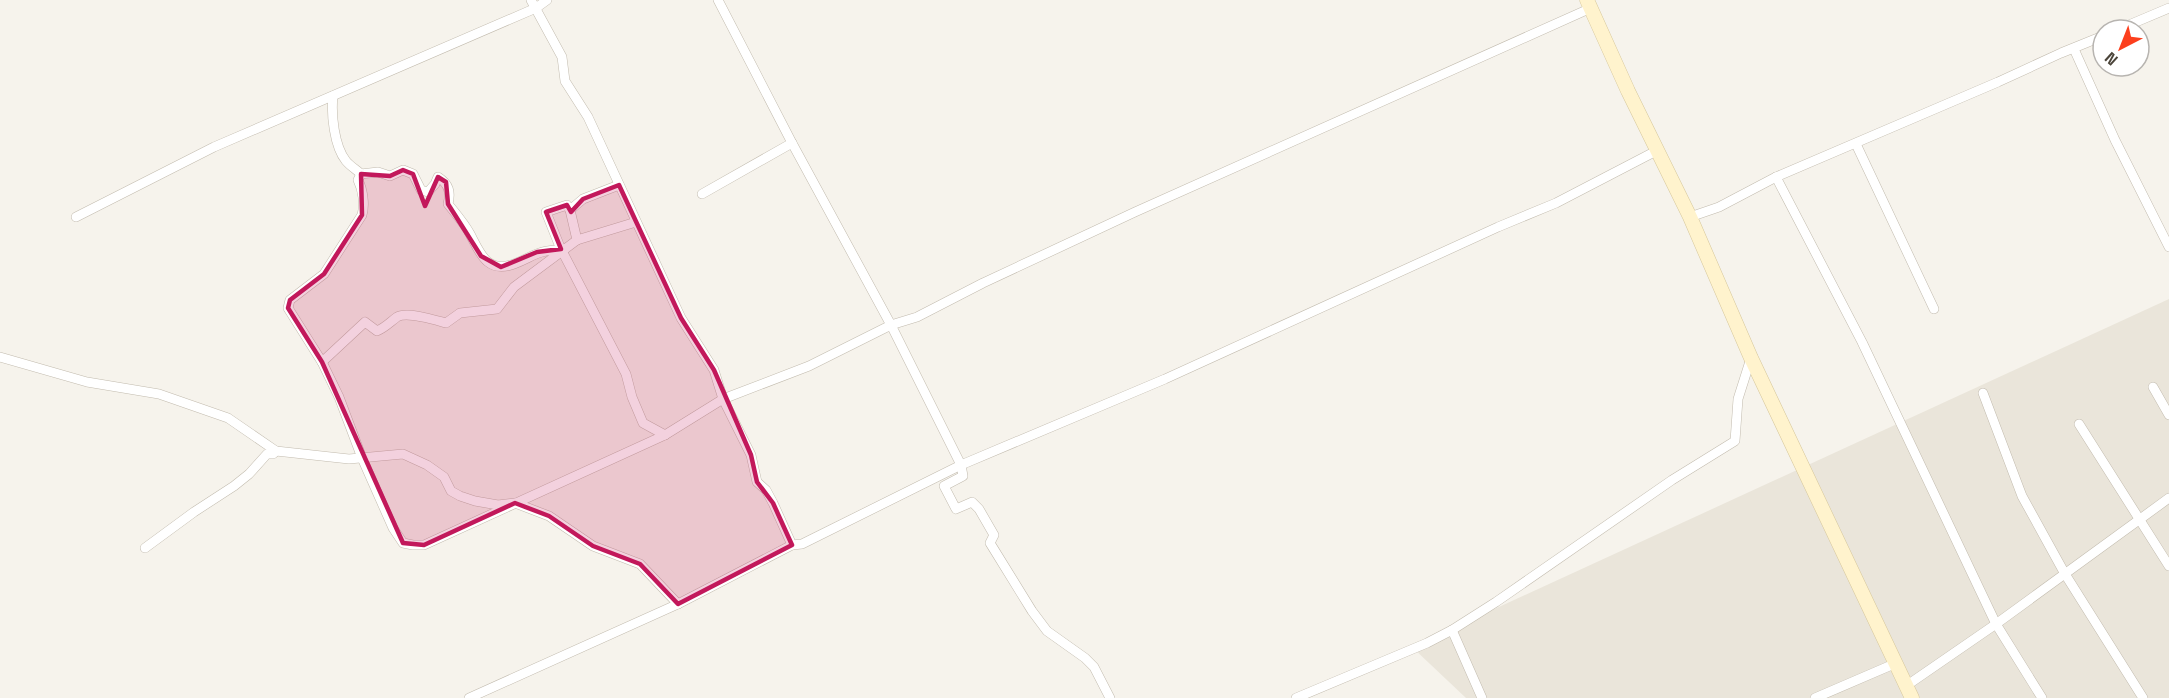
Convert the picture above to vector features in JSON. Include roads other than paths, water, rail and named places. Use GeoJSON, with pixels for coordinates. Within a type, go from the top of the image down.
{"type":"FeatureCollection","features":[{"type":"Feature","properties":{"kind":"street"},"geometry":{"type":"LineString","coordinates":[[76,217],[214,147],[547,0]]}},
{"type":"Feature","properties":{"kind":"street"},"geometry":{"type":"LineString","coordinates":[[718,0],[792,143],[891,325],[961,465],[963,476],[944,486],[956,509],[972,502],[979,509],[994,535],[990,543],[1032,611],[1047,631],[1085,658],[1094,668],[1110,698]]}},
{"type":"Feature","properties":{"kind":"street"},"geometry":{"type":"LineString","coordinates":[[534,4],[562,57],[565,81],[588,117],[681,318],[714,370],[723,399],[751,455],[757,482],[766,490],[792,545]]}},
{"type":"Feature","properties":{"kind":"street"},"geometry":{"type":"LineString","coordinates":[[361,174],[358,180],[364,208],[362,215],[324,274],[290,300],[288,308],[322,362],[393,528],[403,543],[424,544],[665,435],[723,399],[810,366],[891,325],[917,317],[983,283],[1135,212],[1589,4],[1628,91],[1690,217],[1751,358],[1909,692],[1996,624],[2169,498]]}},
{"type":"Feature","properties":{"kind":"street"},"geometry":{"type":"LineString","coordinates":[[2145,18],[2169,8]]}},
{"type":"Feature","properties":{"kind":"street"},"geometry":{"type":"LineString","coordinates":[[1690,217],[1719,207],[1776,177],[1856,144],[2061,52],[2091,41]]}},
{"type":"Feature","properties":{"kind":"street"},"geometry":{"type":"LineString","coordinates":[[2074,49],[2115,140],[2169,247]]}},
{"type":"Feature","properties":{"kind":"street"},"geometry":{"type":"LineString","coordinates":[[333,96],[331,113],[339,145],[346,160],[361,174],[378,172],[390,176],[403,170],[413,174],[422,190],[428,192],[438,177],[446,182],[451,194],[448,204],[470,233],[481,256],[489,263],[501,267],[513,264],[537,252],[562,250]]}},
{"type":"Feature","properties":{"kind":"street"},"geometry":{"type":"LineString","coordinates":[[702,194],[792,143]]}},
{"type":"Feature","properties":{"kind":"street"},"geometry":{"type":"LineString","coordinates":[[1856,144],[1934,309]]}},
{"type":"Feature","properties":{"kind":"street"},"geometry":{"type":"LineString","coordinates":[[469,698],[678,604],[792,545],[802,544],[961,465],[1145,388],[1498,227],[1556,204],[1658,150]]}},
{"type":"Feature","properties":{"kind":"street"},"geometry":{"type":"LineString","coordinates":[[1776,177],[1862,342],[1996,624],[2042,698]]}},
{"type":"Feature","properties":{"kind":"street"},"geometry":{"type":"LineString","coordinates":[[570,210],[583,199],[619,184]]}},
{"type":"Feature","properties":{"kind":"street"},"geometry":{"type":"LineString","coordinates":[[577,240],[567,205],[546,212],[562,250],[626,374],[632,397],[643,423],[665,435]]}},
{"type":"Feature","properties":{"kind":"street"},"geometry":{"type":"LineString","coordinates":[[322,362],[365,322],[377,331],[388,327],[399,316],[409,315],[446,323],[460,313],[497,309],[513,287],[577,240],[636,222]]}},
{"type":"Feature","properties":{"kind":"street"},"geometry":{"type":"LineString","coordinates":[[0,357],[87,382],[169,397],[228,418],[276,451],[349,459],[403,454],[427,465],[444,477],[451,491],[460,496],[498,505],[514,503],[549,516],[593,546],[640,564],[678,604]]}},
{"type":"Feature","properties":{"kind":"street"},"geometry":{"type":"LineString","coordinates":[[1296,698],[1427,643],[1452,630],[1672,480],[1735,441],[1738,399],[1751,358]]}},
{"type":"Feature","properties":{"kind":"street"},"geometry":{"type":"LineString","coordinates":[[2153,387],[2169,415]]}},
{"type":"Feature","properties":{"kind":"street"},"geometry":{"type":"LineString","coordinates":[[1983,393],[2022,496],[2065,574],[2143,698]]}},
{"type":"Feature","properties":{"kind":"street"},"geometry":{"type":"LineString","coordinates":[[2079,424],[2169,566]]}},
{"type":"Feature","properties":{"kind":"street"},"geometry":{"type":"LineString","coordinates":[[145,548],[194,512],[225,493],[249,474],[267,454],[273,454],[276,451]]}},
{"type":"Feature","properties":{"kind":"street"},"geometry":{"type":"LineString","coordinates":[[1452,630],[1482,698]]}},
{"type":"Feature","properties":{"kind":"street"},"geometry":{"type":"LineString","coordinates":[[1815,698],[1894,664]]}}]}
